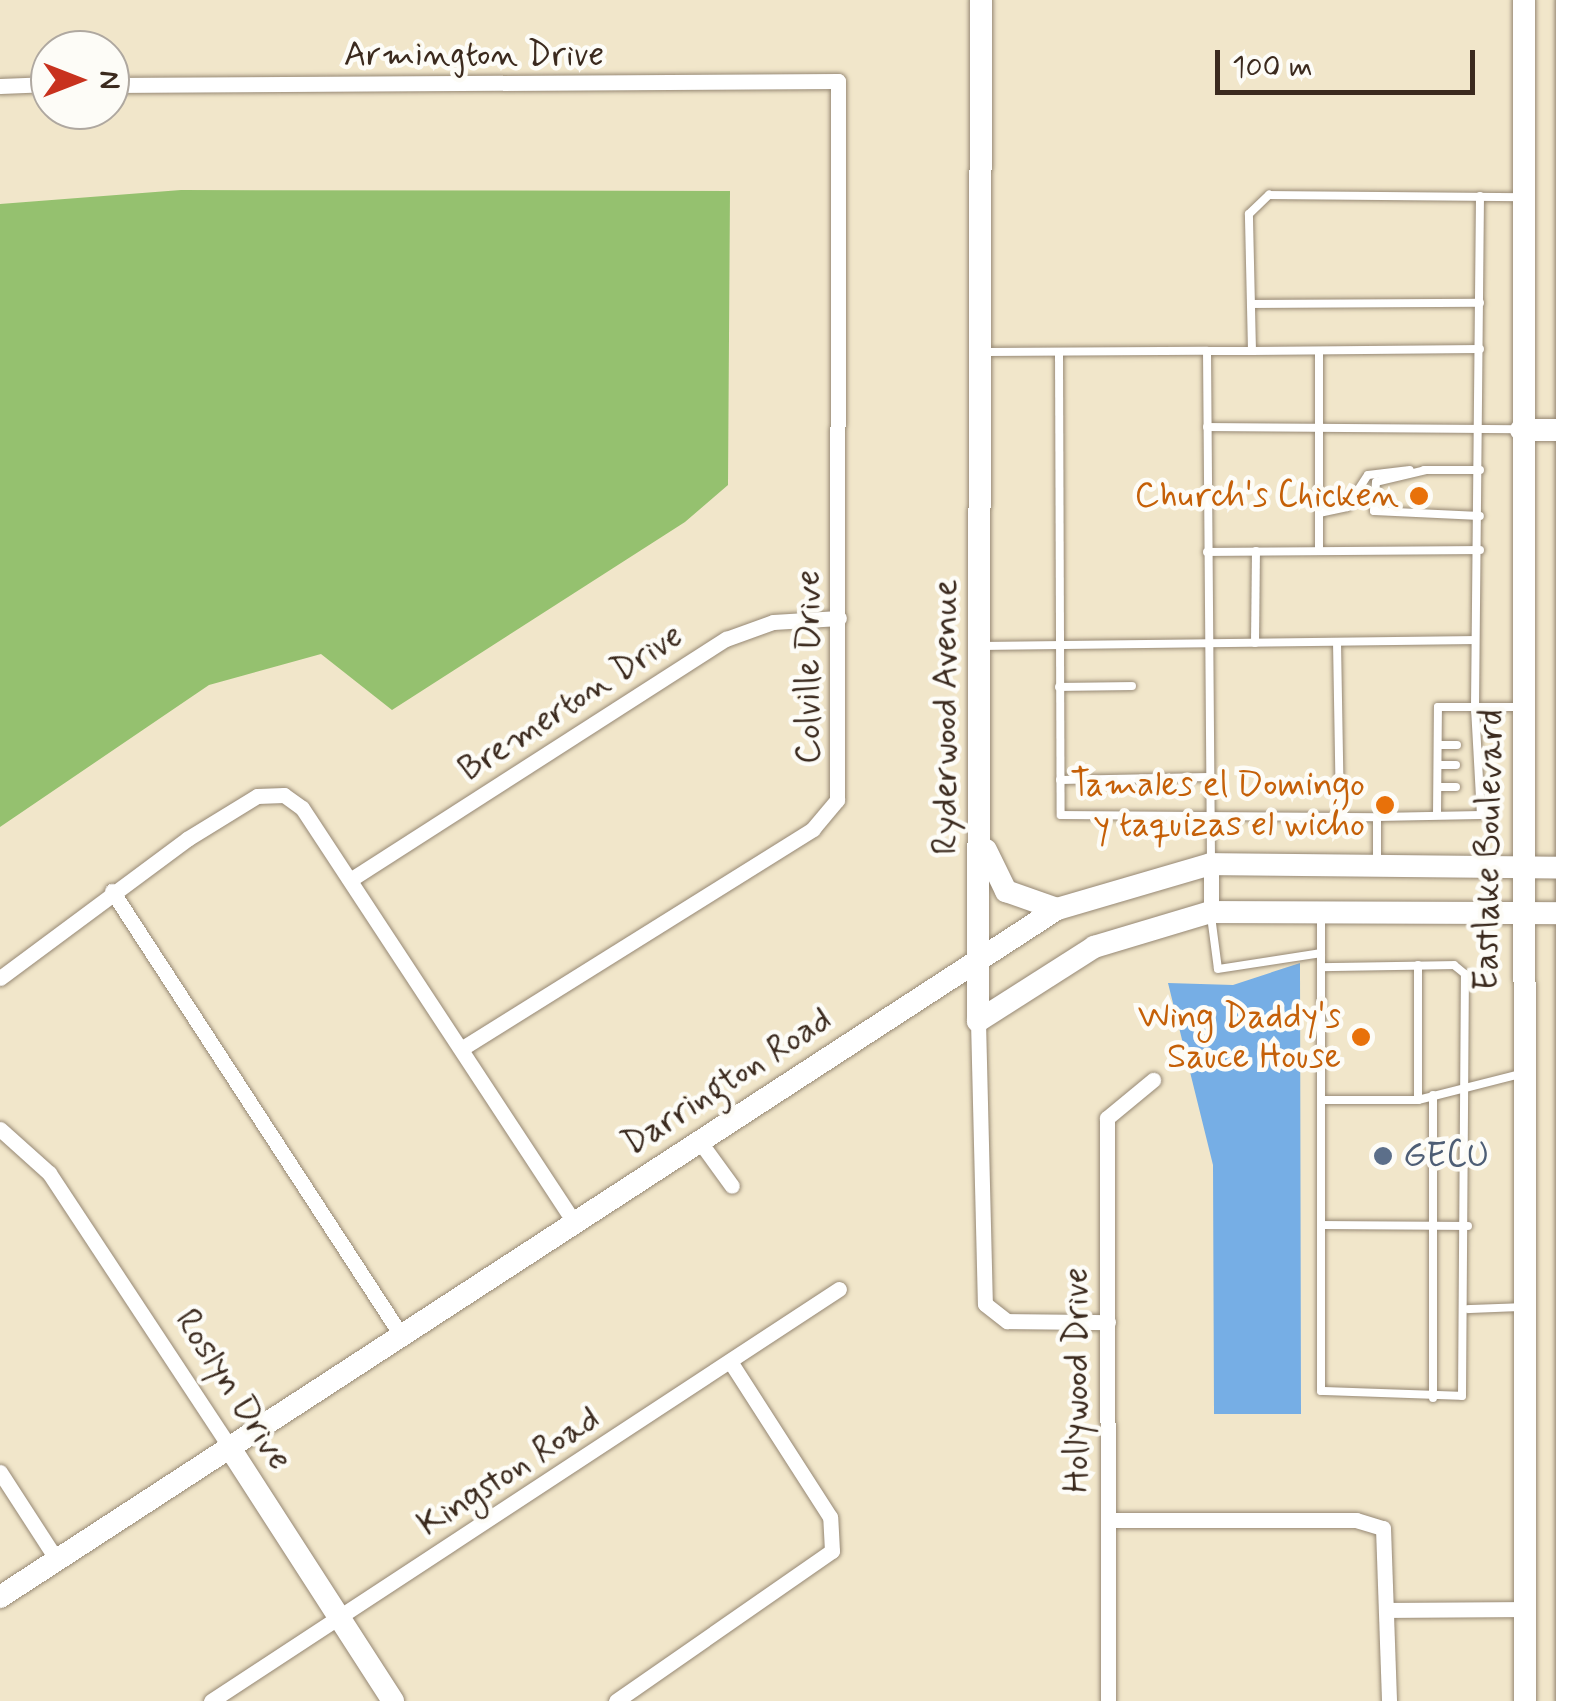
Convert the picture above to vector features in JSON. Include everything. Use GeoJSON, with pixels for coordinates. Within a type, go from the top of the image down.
{"type":"FeatureCollection","features":[{"type":"Feature","properties":{"kind":"main road","name":"Ryderwood Avenue"},"geometry":{"type":"LineString","coordinates":[[978,1021],[981,0]]}},
{"type":"Feature","properties":{"kind":"main road","name":"Eastlake Boulevard"},"geometry":{"type":"LineString","coordinates":[[1524,0],[1521,430],[1526,707],[1522,1074],[1525,1701]]}},
{"type":"Feature","properties":{"kind":"main road"},"geometry":{"type":"LineString","coordinates":[[1566,1701],[1567,0]]}},
{"type":"Feature","properties":{"kind":"main road"},"geometry":{"type":"LineString","coordinates":[[1521,430],[1569,430]]}},
{"type":"Feature","properties":{"kind":"main road"},"geometry":{"type":"LineString","coordinates":[[981,839],[1006,891],[1058,909]]}},
{"type":"Feature","properties":{"kind":"main road","name":"Darrington Road"},"geometry":{"type":"LineString","coordinates":[[0,1598],[1058,909],[1210,864],[1377,862],[1569,868]]}},
{"type":"Feature","properties":{"kind":"main road"},"geometry":{"type":"LineString","coordinates":[[978,1021],[1094,947],[1211,912],[1569,913]]}},
{"type":"Feature","properties":{"kind":"main road"},"geometry":{"type":"LineString","coordinates":[[1522,1307],[1566,1305]]}},
{"type":"Feature","properties":{"kind":"main road","name":"Roslyn Drive"},"geometry":{"type":"LineString","coordinates":[[230,1448],[393,1701]]}},
{"type":"Feature","properties":{"kind":"street","name":"Armington Drive"},"geometry":{"type":"LineString","coordinates":[[130,85],[838,81]]}},
{"type":"Feature","properties":{"kind":"street","name":"Colville Drive"},"geometry":{"type":"LineString","coordinates":[[461,1049],[823,821],[840,785],[838,81]]}},
{"type":"Feature","properties":{"kind":"street"},"geometry":{"type":"LineString","coordinates":[[0,86],[30,85]]}},
{"type":"Feature","properties":{"kind":"street","name":"Bremerton Drive"},"geometry":{"type":"LineString","coordinates":[[350,880],[726,639],[773,622],[839,618]]}},
{"type":"Feature","properties":{"kind":"street"},"geometry":{"type":"LineString","coordinates":[[0,978],[112,891],[257,796],[284,795],[350,880],[575,1223]]}},
{"type":"Feature","properties":{"kind":"street"},"geometry":{"type":"LineString","coordinates":[[1210,864],[1211,912]]}},
{"type":"Feature","properties":{"kind":"street"},"geometry":{"type":"LineString","coordinates":[[112,891],[401,1336]]}},
{"type":"Feature","properties":{"kind":"street","name":"Ryderwood Avenue"},"geometry":{"type":"LineString","coordinates":[[978,1021],[985,1304],[1007,1321],[1108,1322]]}},
{"type":"Feature","properties":{"kind":"street","name":"Hollywood Drive"},"geometry":{"type":"LineString","coordinates":[[1108,1701],[1107,1118],[1153,1080]]}},
{"type":"Feature","properties":{"kind":"street","name":"Roslyn Drive"},"geometry":{"type":"LineString","coordinates":[[0,1129],[49,1173],[230,1448]]}},
{"type":"Feature","properties":{"kind":"street"},"geometry":{"type":"LineString","coordinates":[[700,1142],[732,1186]]}},
{"type":"Feature","properties":{"kind":"street","name":"Kingston Road"},"geometry":{"type":"LineString","coordinates":[[211,1701],[731,1364],[838,1290]]}},
{"type":"Feature","properties":{"kind":"street"},"geometry":{"type":"LineString","coordinates":[[616,1701],[832,1552],[830,1516],[731,1364]]}},
{"type":"Feature","properties":{"kind":"street"},"geometry":{"type":"LineString","coordinates":[[0,1472],[57,1560]]}},
{"type":"Feature","properties":{"kind":"street"},"geometry":{"type":"LineString","coordinates":[[1108,1520],[1356,1520],[1383,1528],[1388,1701]]}},
{"type":"Feature","properties":{"kind":"street"},"geometry":{"type":"LineString","coordinates":[[1386,1610],[1525,1608]]}},
{"type":"Feature","properties":{"kind":"lane"},"geometry":{"type":"LineString","coordinates":[[1252,351],[1249,214],[1269,195],[1522,197]]}},
{"type":"Feature","properties":{"kind":"lane"},"geometry":{"type":"LineString","coordinates":[[1059,352],[1061,815],[1481,816],[1474,640],[1480,550],[1480,196]]}},
{"type":"Feature","properties":{"kind":"lane"},"geometry":{"type":"LineString","coordinates":[[1252,304],[1480,303]]}},
{"type":"Feature","properties":{"kind":"lane"},"geometry":{"type":"LineString","coordinates":[[981,352],[1480,350]]}},
{"type":"Feature","properties":{"kind":"lane"},"geometry":{"type":"LineString","coordinates":[[1207,351],[1210,864]]}},
{"type":"Feature","properties":{"kind":"lane"},"geometry":{"type":"LineString","coordinates":[[1319,351],[1319,551]]}},
{"type":"Feature","properties":{"kind":"lane"},"geometry":{"type":"LineString","coordinates":[[1207,427],[1521,430]]}},
{"type":"Feature","properties":{"kind":"lane"},"geometry":{"type":"LineString","coordinates":[[1319,513],[1346,508],[1381,469],[1480,470]]}},
{"type":"Feature","properties":{"kind":"lane"},"geometry":{"type":"LineString","coordinates":[[1426,470],[1376,482],[1374,511],[1480,516]]}},
{"type":"Feature","properties":{"kind":"lane"},"geometry":{"type":"LineString","coordinates":[[1206,552],[1480,550]]}},
{"type":"Feature","properties":{"kind":"lane"},"geometry":{"type":"LineString","coordinates":[[1255,642],[1256,552]]}},
{"type":"Feature","properties":{"kind":"lane"},"geometry":{"type":"LineString","coordinates":[[982,646],[1474,640]]}},
{"type":"Feature","properties":{"kind":"lane"},"geometry":{"type":"LineString","coordinates":[[1336,642],[1340,815]]}},
{"type":"Feature","properties":{"kind":"lane"},"geometry":{"type":"LineString","coordinates":[[1059,687],[1132,686]]}},
{"type":"Feature","properties":{"kind":"lane"},"geometry":{"type":"LineString","coordinates":[[1438,815],[1438,707],[1526,707]]}},
{"type":"Feature","properties":{"kind":"lane"},"geometry":{"type":"LineString","coordinates":[[1438,745],[1457,744]]}},
{"type":"Feature","properties":{"kind":"lane"},"geometry":{"type":"LineString","coordinates":[[1438,765],[1456,765]]}},
{"type":"Feature","properties":{"kind":"lane"},"geometry":{"type":"LineString","coordinates":[[1060,780],[1209,776]]}},
{"type":"Feature","properties":{"kind":"lane"},"geometry":{"type":"LineString","coordinates":[[1438,787],[1456,786]]}},
{"type":"Feature","properties":{"kind":"lane"},"geometry":{"type":"LineString","coordinates":[[1377,817],[1377,862]]}},
{"type":"Feature","properties":{"kind":"lane"},"geometry":{"type":"LineString","coordinates":[[1211,912],[1218,969],[1321,953]]}},
{"type":"Feature","properties":{"kind":"lane"},"geometry":{"type":"LineString","coordinates":[[1321,912],[1321,1391],[1433,1398],[1468,1392],[1463,969],[1418,965],[1322,967]]}},
{"type":"Feature","properties":{"kind":"lane"},"geometry":{"type":"LineString","coordinates":[[1418,965],[1418,1100]]}},
{"type":"Feature","properties":{"kind":"lane"},"geometry":{"type":"LineString","coordinates":[[1324,1100],[1418,1100],[1522,1074]]}},
{"type":"Feature","properties":{"kind":"lane"},"geometry":{"type":"LineString","coordinates":[[1433,1095],[1433,1398]]}},
{"type":"Feature","properties":{"kind":"lane"},"geometry":{"type":"LineString","coordinates":[[1323,1225],[1468,1226]]}},
{"type":"Feature","properties":{"kind":"lane"},"geometry":{"type":"LineString","coordinates":[[1468,1309],[1522,1307]]}},
{"type":"Feature","properties":{"kind":"green space"},"geometry":{"type":"Polygon","coordinates":[[[181,190],[730,191],[728,485],[685,522],[392,710],[321,654],[209,685],[0,827],[0,204],[181,190]]]}},
{"type":"Feature","properties":{"kind":"water"},"geometry":{"type":"Polygon","coordinates":[[[1300,963],[1301,1414],[1214,1414],[1213,1165],[1168,983],[1233,985],[1300,963]]]}},
{"type":"Feature","properties":{"kind":"place","name":"Church's Chicken"},"geometry":{"type":"Point","coordinates":[1419,496]}},
{"type":"Feature","properties":{"kind":"place","name":"Tamales el Domingo y taquizas el wicho"},"geometry":{"type":"Point","coordinates":[1385,805]}},
{"type":"Feature","properties":{"kind":"place","name":"Wing Daddy's Sauce House"},"geometry":{"type":"Point","coordinates":[1361,1037]}},
{"type":"Feature","properties":{"kind":"place","name":"GECU"},"geometry":{"type":"Point","coordinates":[1383,1156]}}]}
